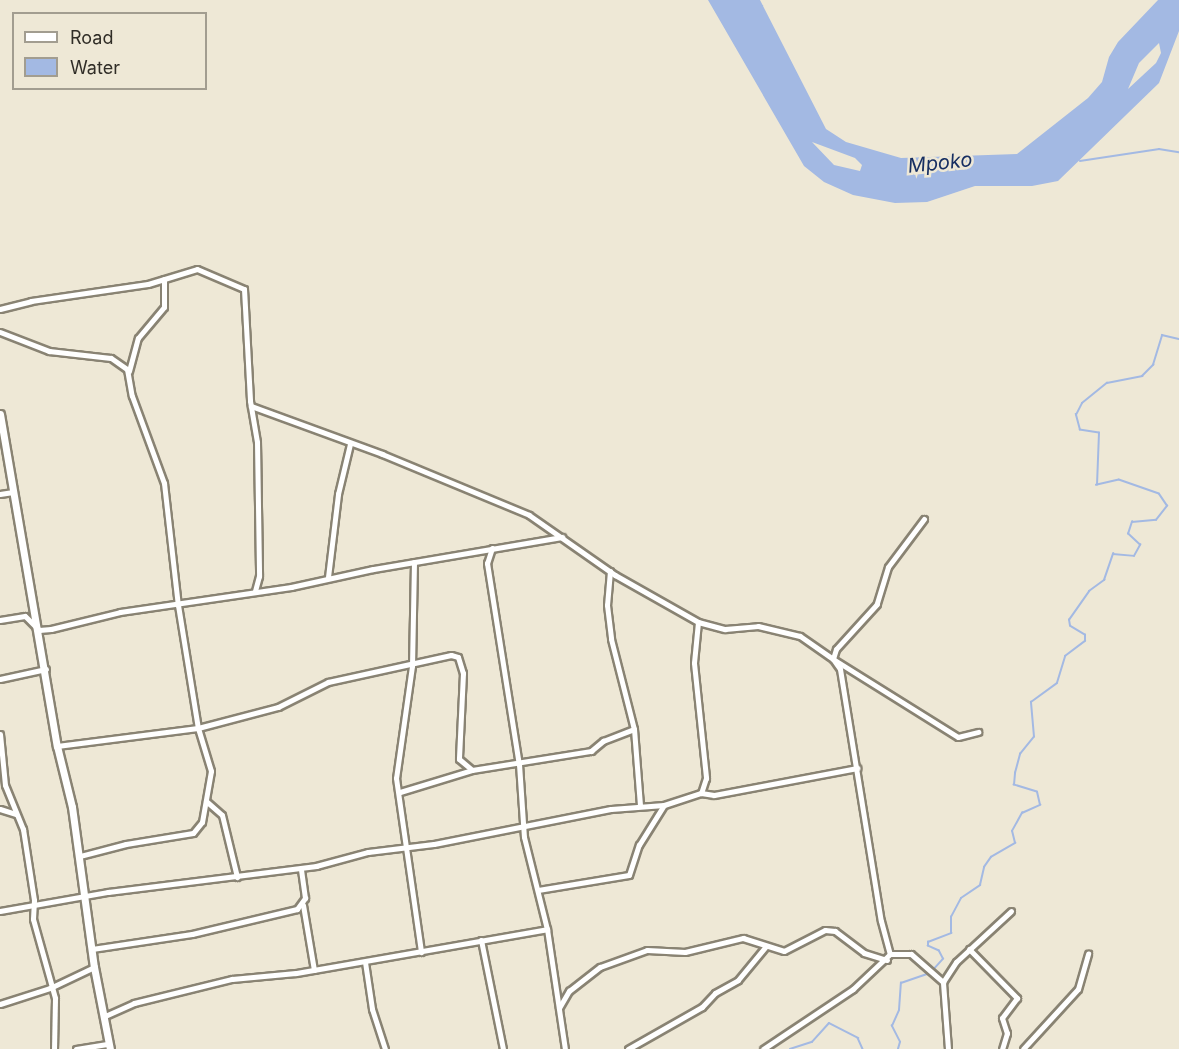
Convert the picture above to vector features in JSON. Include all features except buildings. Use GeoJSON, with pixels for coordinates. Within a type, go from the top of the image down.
{"type":"FeatureCollection","features":[{"type":"Feature","properties":{"kind":"street"},"geometry":{"type":"LineString","coordinates":[[0,309],[164,279],[197,269],[243,289],[251,406],[257,442],[258,576],[255,591]]}},
{"type":"Feature","properties":{"kind":"street"},"geometry":{"type":"LineString","coordinates":[[80,856],[126,844],[193,833],[202,822],[211,771],[198,728],[178,605],[164,483],[135,404],[128,373],[138,338],[164,307],[164,279]]}},
{"type":"Feature","properties":{"kind":"street"},"geometry":{"type":"LineString","coordinates":[[0,332],[49,351],[111,358],[128,373]]}},
{"type":"Feature","properties":{"kind":"street"},"geometry":{"type":"LineString","coordinates":[[251,406],[510,506],[562,537],[667,608],[698,622],[725,629],[758,626],[800,636],[958,737],[978,732]]}},
{"type":"Feature","properties":{"kind":"street"},"geometry":{"type":"LineString","coordinates":[[0,414],[46,669],[57,746],[80,856],[94,968],[109,1046],[76,1049]]}},
{"type":"Feature","properties":{"kind":"street"},"geometry":{"type":"LineString","coordinates":[[328,577],[338,494],[350,444]]}},
{"type":"Feature","properties":{"kind":"street"},"geometry":{"type":"LineString","coordinates":[[0,494],[13,492]]}},
{"type":"Feature","properties":{"kind":"street"},"geometry":{"type":"LineString","coordinates":[[833,659],[836,649],[877,604],[888,567],[924,519]]}},
{"type":"Feature","properties":{"kind":"street"},"geometry":{"type":"LineString","coordinates":[[39,630],[120,612],[178,605],[562,537]]}},
{"type":"Feature","properties":{"kind":"street"},"geometry":{"type":"LineString","coordinates":[[492,548],[487,563],[519,764],[522,826],[547,929],[565,1049]]}},
{"type":"Feature","properties":{"kind":"street"},"geometry":{"type":"LineString","coordinates":[[414,562],[412,663],[396,778],[400,792],[404,848],[414,885],[421,952]]}},
{"type":"Feature","properties":{"kind":"street"},"geometry":{"type":"LineString","coordinates":[[610,571],[607,605],[610,639],[634,729],[640,805]]}},
{"type":"Feature","properties":{"kind":"street"},"geometry":{"type":"LineString","coordinates":[[0,620],[25,616],[39,630]]}},
{"type":"Feature","properties":{"kind":"street"},"geometry":{"type":"LineString","coordinates":[[698,622],[694,663],[705,778],[701,793]]}},
{"type":"Feature","properties":{"kind":"street"},"geometry":{"type":"LineString","coordinates":[[57,746],[198,728],[278,706],[328,682],[451,655],[461,663],[459,759],[472,770]]}},
{"type":"Feature","properties":{"kind":"street"},"geometry":{"type":"LineString","coordinates":[[833,659],[840,669],[881,921],[889,957]]}},
{"type":"Feature","properties":{"kind":"street"},"geometry":{"type":"LineString","coordinates":[[0,679],[46,669]]}},
{"type":"Feature","properties":{"kind":"street"},"geometry":{"type":"LineString","coordinates":[[400,792],[472,770],[591,751],[603,741],[634,729]]}},
{"type":"Feature","properties":{"kind":"street"},"geometry":{"type":"LineString","coordinates":[[0,734],[5,785],[23,829],[33,907],[57,1017],[54,1049]]}},
{"type":"Feature","properties":{"kind":"street"},"geometry":{"type":"LineString","coordinates":[[0,911],[33,907],[86,895],[301,868],[640,805],[664,805],[701,793],[714,795],[857,768]]}},
{"type":"Feature","properties":{"kind":"street"},"geometry":{"type":"LineString","coordinates":[[206,801],[222,815],[237,877]]}},
{"type":"Feature","properties":{"kind":"street"},"geometry":{"type":"LineString","coordinates":[[538,890],[629,875],[639,845],[664,805]]}},
{"type":"Feature","properties":{"kind":"street"},"geometry":{"type":"LineString","coordinates":[[0,809],[15,814]]}},
{"type":"Feature","properties":{"kind":"street"},"geometry":{"type":"LineString","coordinates":[[301,868],[303,905],[314,970]]}},
{"type":"Feature","properties":{"kind":"street"},"geometry":{"type":"LineString","coordinates":[[92,949],[192,934],[303,905]]}},
{"type":"Feature","properties":{"kind":"street"},"geometry":{"type":"LineString","coordinates":[[948,1049],[943,981],[969,949],[1011,911]]}},
{"type":"Feature","properties":{"kind":"street"},"geometry":{"type":"LineString","coordinates":[[105,1016],[134,1003],[232,979],[365,962],[547,929]]}},
{"type":"Feature","properties":{"kind":"street"},"geometry":{"type":"LineString","coordinates":[[560,1008],[569,991],[623,956],[647,950],[685,952],[743,938],[784,951],[825,930],[835,931],[864,953],[889,957],[911,954],[943,981]]}},
{"type":"Feature","properties":{"kind":"street"},"geometry":{"type":"LineString","coordinates":[[481,940],[503,1049]]}},
{"type":"Feature","properties":{"kind":"street"},"geometry":{"type":"LineString","coordinates":[[628,1049],[702,1007],[715,993],[738,980],[766,945]]}},
{"type":"Feature","properties":{"kind":"street"},"geometry":{"type":"LineString","coordinates":[[969,949],[1017,998],[1002,1018],[1007,1033],[1002,1049]]}},
{"type":"Feature","properties":{"kind":"street"},"geometry":{"type":"LineString","coordinates":[[1023,1049],[1078,989],[1088,953]]}},
{"type":"Feature","properties":{"kind":"street"},"geometry":{"type":"LineString","coordinates":[[763,1049],[853,988],[889,957]]}},
{"type":"Feature","properties":{"kind":"street"},"geometry":{"type":"LineString","coordinates":[[365,962],[372,1009],[385,1049]]}},
{"type":"Feature","properties":{"kind":"street"},"geometry":{"type":"LineString","coordinates":[[0,1004],[50,988],[94,968]]}},
{"type":"Feature","properties":{"kind":"water","name":"Mpoko"},"geometry":{"type":"Polygon","coordinates":[[[708,0],[760,0],[826,129],[846,142],[901,158],[1017,154],[1088,98],[1102,82],[1109,57],[1118,42],[1158,0],[1179,0],[1179,31],[1159,83],[1058,181],[1032,186],[975,186],[927,202],[895,203],[853,195],[824,182],[804,166],[708,0]],[[1159,43],[1139,63],[1128,89],[1156,63],[1161,53],[1159,43]],[[812,142],[834,165],[860,171],[862,165],[855,158],[812,142]]]}},
{"type":"Feature","properties":{"kind":"waterway"},"geometry":{"type":"LineString","coordinates":[[1080,161],[1159,149],[1179,152]]}},
{"type":"Feature","properties":{"kind":"waterway"},"geometry":{"type":"LineString","coordinates":[[933,970],[943,959],[939,951],[928,946],[928,942],[951,933],[951,917],[961,898],[980,885],[984,867],[991,857],[1015,843],[1012,831],[1022,813],[1040,805],[1037,792],[1014,785],[1015,773],[1020,754],[1034,737],[1031,702],[1057,683],[1065,656],[1085,641],[1085,635],[1070,626],[1069,620],[1089,591],[1104,580],[1113,554],[1134,556],[1140,545],[1128,534],[1132,522],[1156,520],[1167,506],[1159,494],[1119,480],[1097,485],[1099,433],[1080,430],[1076,415],[1082,403],[1107,383],[1142,376],[1153,365],[1162,335],[1179,339]]}},
{"type":"Feature","properties":{"kind":"waterway"},"geometry":{"type":"LineString","coordinates":[[898,1049],[900,1042],[892,1026],[899,1010],[901,983],[930,973]]}},
{"type":"Feature","properties":{"kind":"waterway"},"geometry":{"type":"LineString","coordinates":[[790,1049],[812,1042],[829,1023],[858,1038],[863,1049]]}}]}
